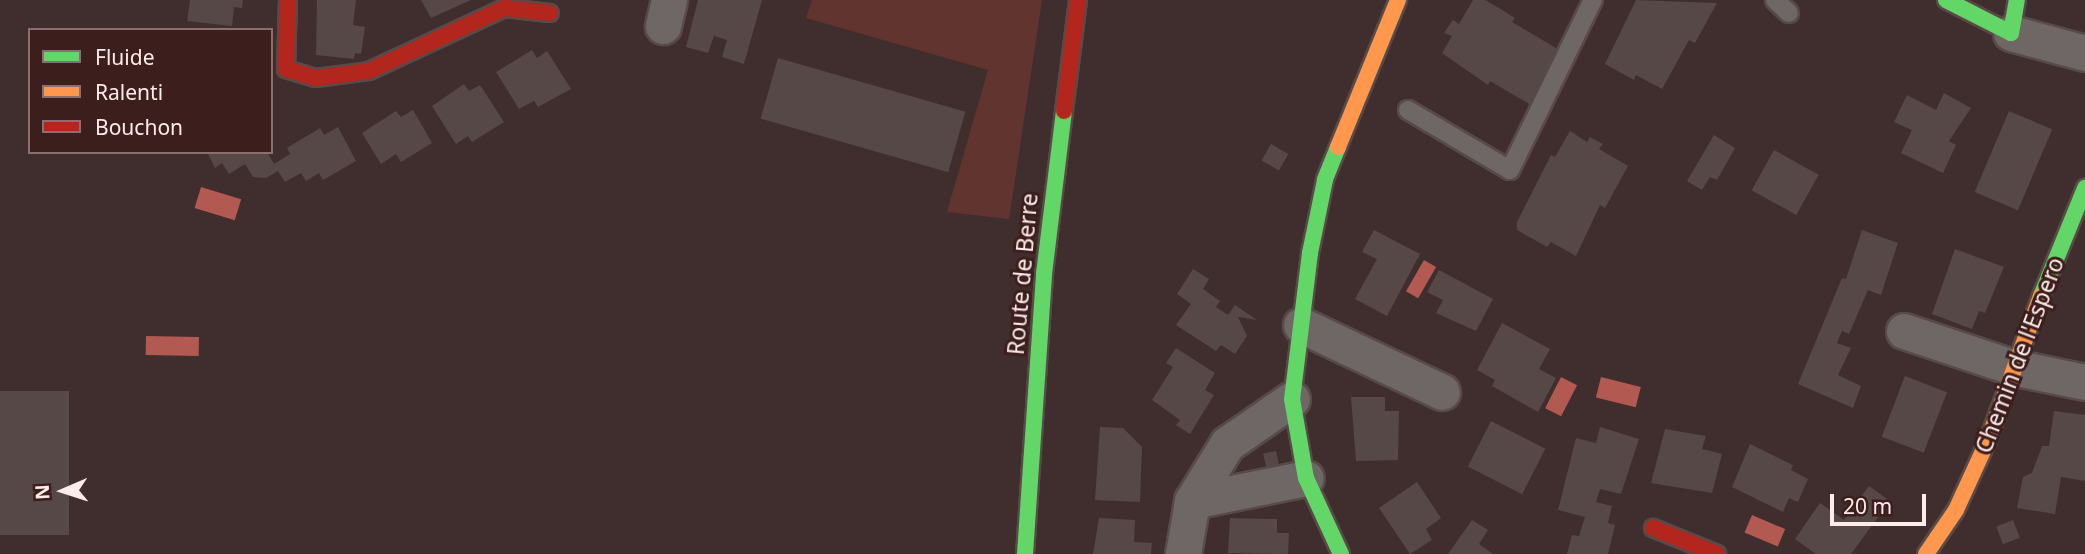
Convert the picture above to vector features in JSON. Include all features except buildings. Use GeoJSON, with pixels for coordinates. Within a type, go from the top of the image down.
{"type":"FeatureCollection","features":[{"type":"Feature","properties":{"kind":"street"},"geometry":{"type":"LineString","coordinates":[[288,0],[286,69],[316,78],[369,71],[505,8],[550,13]]}},
{"type":"Feature","properties":{"kind":"street","name":"Route de Berre"},"geometry":{"type":"LineString","coordinates":[[1024,554],[1044,274],[1078,0]]}},
{"type":"Feature","properties":{"kind":"street"},"geometry":{"type":"LineString","coordinates":[[1341,554],[1306,478],[1292,399],[1310,253],[1325,180],[1398,0]]}},
{"type":"Feature","properties":{"kind":"street"},"geometry":{"type":"LineString","coordinates":[[1946,0],[2014,16],[2085,53]]}},
{"type":"Feature","properties":{"kind":"street","name":"Chemin de l'Espero"},"geometry":{"type":"LineString","coordinates":[[1926,554],[1956,510],[1987,440],[2012,367],[2085,188]]}},
{"type":"Feature","properties":{"kind":"street"},"geometry":{"type":"LineString","coordinates":[[1301,325],[1442,392]]}},
{"type":"Feature","properties":{"kind":"street"},"geometry":{"type":"LineString","coordinates":[[1904,331],[2012,367],[2085,382]]}},
{"type":"Feature","properties":{"kind":"street"},"geometry":{"type":"LineString","coordinates":[[1183,554],[1192,501],[1227,444],[1292,399]]}},
{"type":"Feature","properties":{"kind":"street"},"geometry":{"type":"LineString","coordinates":[[1192,501],[1306,478]]}},
{"type":"Feature","properties":{"kind":"street"},"geometry":{"type":"LineString","coordinates":[[1653,528],[1717,554]]}},
{"type":"Feature","properties":{"kind":"lane"},"geometry":{"type":"LineString","coordinates":[[1408,110],[1510,170],[1593,0]]}},
{"type":"Feature","properties":{"kind":"lane"},"geometry":{"type":"LineString","coordinates":[[1775,0],[1789,13]]}},
{"type":"Feature","properties":{"kind":"shaded area"},"geometry":{"type":"Polygon","coordinates":[[[812,0],[1042,0],[1009,219],[947,212],[988,70],[806,18],[812,0]]]}},
{"type":"Feature","properties":{"kind":"shaded area"},"geometry":{"type":"Polygon","coordinates":[[[201,187],[241,199],[235,220],[195,208],[201,187]]]}},
{"type":"Feature","properties":{"kind":"shaded area"},"geometry":{"type":"Polygon","coordinates":[[[1424,260],[1436,267],[1418,298],[1406,291],[1424,260]]]}},
{"type":"Feature","properties":{"kind":"shaded area"},"geometry":{"type":"Polygon","coordinates":[[[146,336],[199,337],[199,356],[146,355],[146,336]]]}},
{"type":"Feature","properties":{"kind":"shaded area"},"geometry":{"type":"Polygon","coordinates":[[[1561,377],[1577,385],[1561,416],[1545,408],[1561,377]]]}},
{"type":"Feature","properties":{"kind":"shaded area"},"geometry":{"type":"Polygon","coordinates":[[[1601,377],[1641,387],[1636,407],[1596,397],[1601,377]]]}},
{"type":"Feature","properties":{"kind":"shaded area"},"geometry":{"type":"Polygon","coordinates":[[[1752,515],[1785,529],[1778,547],[1745,532],[1752,515]]]}},
{"type":"Feature","properties":{"kind":"traffic: fast"},"geometry":{"type":"LineString","coordinates":[[1946,0],[2011,33],[2017,0]]}},
{"type":"Feature","properties":{"kind":"traffic: fast"},"geometry":{"type":"LineString","coordinates":[[1025,554],[1044,274],[1064,111]]}},
{"type":"Feature","properties":{"kind":"traffic: fast"},"geometry":{"type":"LineString","coordinates":[[1338,147],[1325,180],[1310,253],[1292,399],[1306,478],[1341,554]]}},
{"type":"Feature","properties":{"kind":"traffic: fast"},"geometry":{"type":"LineString","coordinates":[[2041,296],[2085,188]]}},
{"type":"Feature","properties":{"kind":"traffic: slow"},"geometry":{"type":"LineString","coordinates":[[1338,147],[1398,0]]}},
{"type":"Feature","properties":{"kind":"traffic: slow"},"geometry":{"type":"LineString","coordinates":[[1926,554],[1956,510],[1988,440],[2041,296]]}},
{"type":"Feature","properties":{"kind":"traffic: jam"},"geometry":{"type":"LineString","coordinates":[[288,0],[286,69],[316,78],[369,71],[505,8],[550,13]]}},
{"type":"Feature","properties":{"kind":"traffic: jam"},"geometry":{"type":"LineString","coordinates":[[1064,111],[1078,0]]}},
{"type":"Feature","properties":{"kind":"traffic: jam"},"geometry":{"type":"LineString","coordinates":[[1653,528],[1717,554]]}}]}
